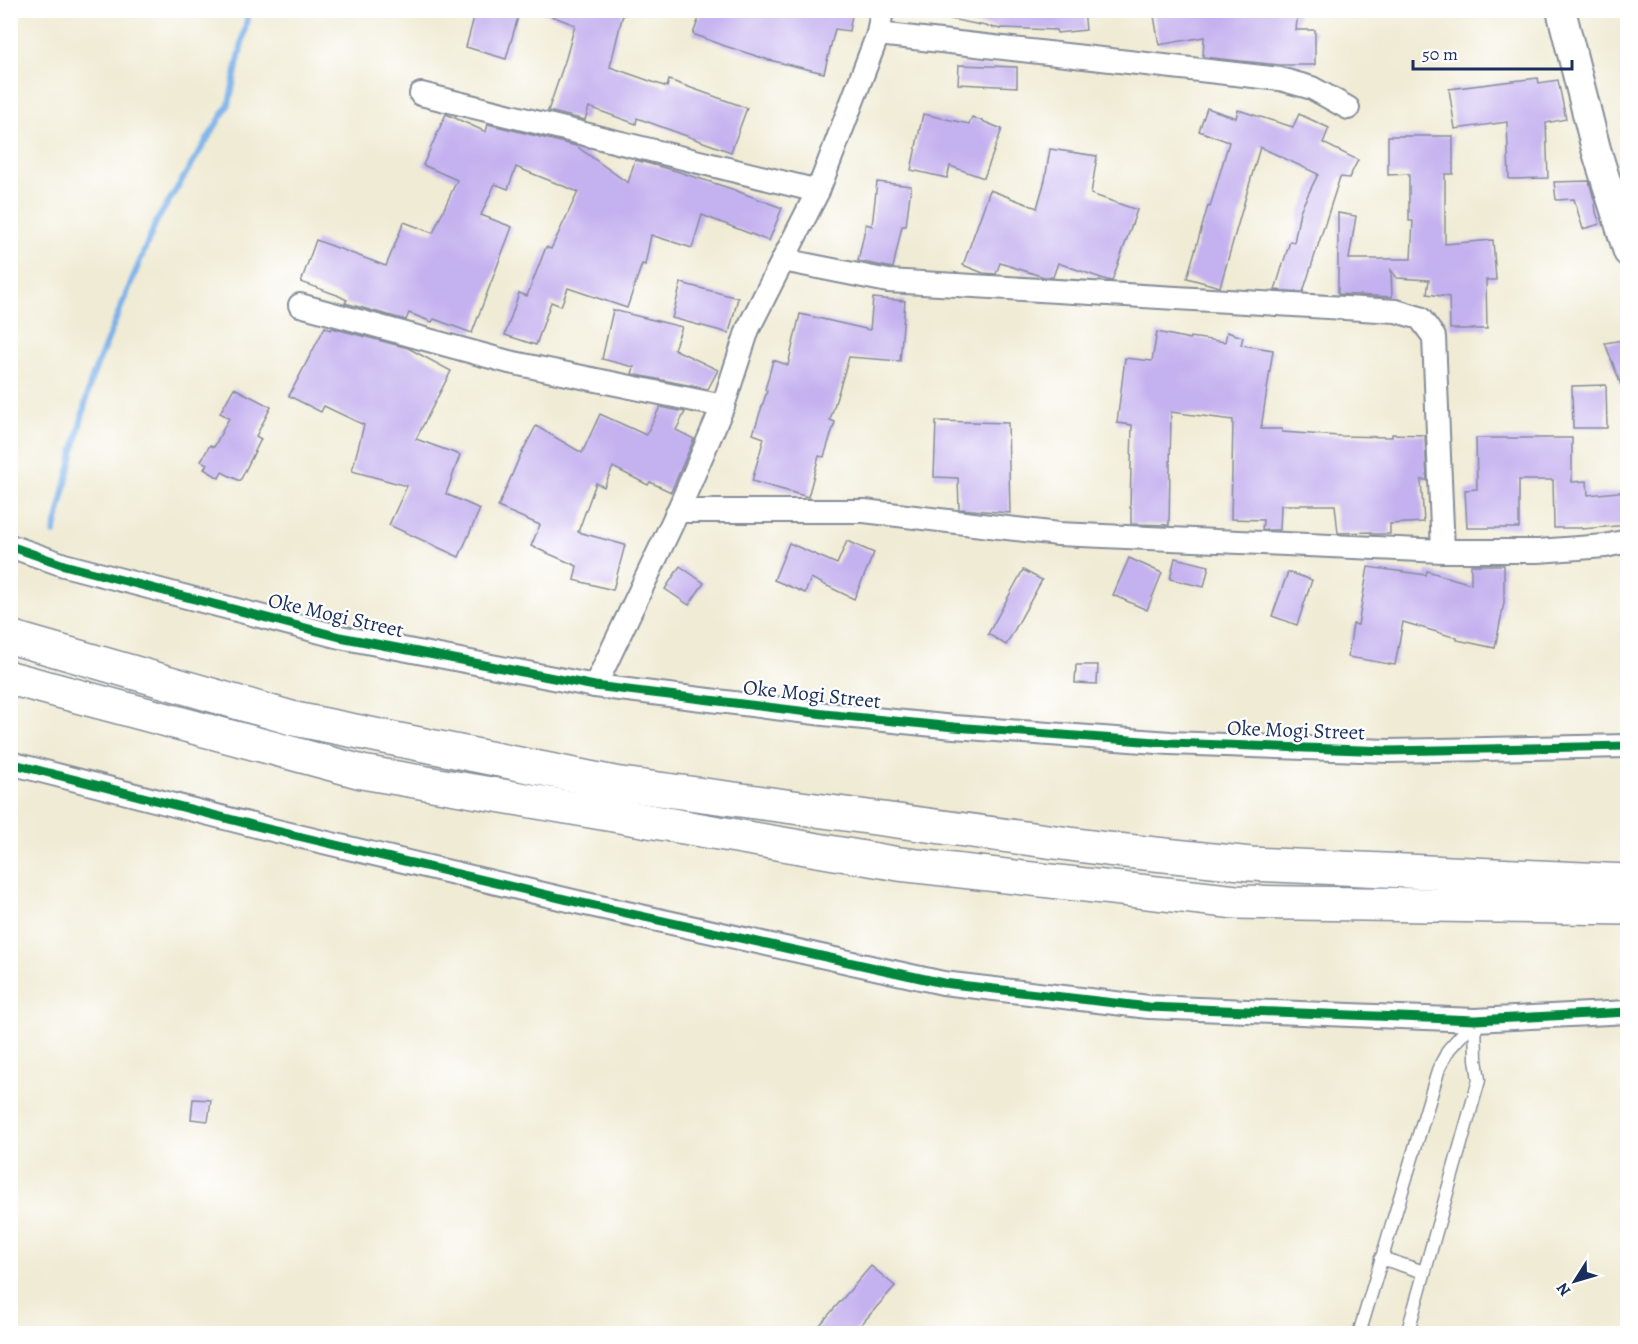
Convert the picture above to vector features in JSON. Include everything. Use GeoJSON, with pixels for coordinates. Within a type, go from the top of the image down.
{"type":"FeatureCollection","features":[{"type":"Feature","properties":{"kind":"highway"},"geometry":{"type":"LineString","coordinates":[[10,637],[295,719],[614,783],[1107,849],[1240,863],[1628,881]]}},
{"type":"Feature","properties":{"kind":"highway"},"geometry":{"type":"LineString","coordinates":[[10,678],[362,772],[899,864],[1236,902],[1628,908]]}},
{"type":"Feature","properties":{"kind":"street"},"geometry":{"type":"LineString","coordinates":[[595,686],[678,511],[723,406],[748,329],[818,191],[878,34],[882,10]]}},
{"type":"Feature","properties":{"kind":"street"},"geometry":{"type":"LineString","coordinates":[[1562,10],[1596,149],[1628,252]]}},
{"type":"Feature","properties":{"kind":"street"},"geometry":{"type":"LineString","coordinates":[[878,34],[1280,79],[1312,88],[1348,108]]}},
{"type":"Feature","properties":{"kind":"street"},"geometry":{"type":"LineString","coordinates":[[421,94],[818,191]]}},
{"type":"Feature","properties":{"kind":"street"},"geometry":{"type":"LineString","coordinates":[[783,260],[888,281],[1396,311],[1420,318],[1434,337],[1443,551]]}},
{"type":"Feature","properties":{"kind":"street"},"geometry":{"type":"LineString","coordinates":[[300,305],[510,362],[723,406]]}},
{"type":"Feature","properties":{"kind":"street"},"geometry":{"type":"LineString","coordinates":[[678,511],[864,511],[1058,534],[1443,551],[1538,551],[1605,546],[1628,541]]}},
{"type":"Feature","properties":{"kind":"street","name":"Oke Mogi Street"},"geometry":{"type":"LineString","coordinates":[[10,546],[64,565],[340,637],[595,686],[824,714],[954,727],[1170,743],[1389,751],[1628,746]]}},
{"type":"Feature","properties":{"kind":"street"},"geometry":{"type":"LineString","coordinates":[[10,763],[264,828],[566,899],[943,983],[1149,1007],[1476,1020],[1628,1012]]}},
{"type":"Feature","properties":{"kind":"lane"},"geometry":{"type":"LineString","coordinates":[[1359,1334],[1439,1068],[1449,1049],[1476,1020]]}},
{"type":"Feature","properties":{"kind":"lane"},"geometry":{"type":"LineString","coordinates":[[1407,1334],[1479,1080],[1476,1059],[1476,1020]]}},
{"type":"Feature","properties":{"kind":"lane"},"geometry":{"type":"LineString","coordinates":[[1381,1258],[1424,1272]]}},
{"type":"Feature","properties":{"kind":"building"},"geometry":{"type":"Polygon","coordinates":[[[476,10],[520,10],[506,59],[466,47],[476,10]]]}},
{"type":"Feature","properties":{"kind":"building"},"geometry":{"type":"Polygon","coordinates":[[[541,10],[624,10],[610,67],[667,87],[669,80],[747,108],[731,152],[637,118],[636,124],[589,107],[585,120],[548,111],[575,25],[541,12],[541,10]]]}},
{"type":"Feature","properties":{"kind":"building"},"geometry":{"type":"Polygon","coordinates":[[[702,10],[853,10],[849,31],[835,29],[824,73],[769,60],[693,34],[702,10]]]}},
{"type":"Feature","properties":{"kind":"building"},"geometry":{"type":"Polygon","coordinates":[[[950,10],[1084,10],[1086,30],[1057,33],[1056,30],[1001,29],[950,19],[950,10]]]}},
{"type":"Feature","properties":{"kind":"building"},"geometry":{"type":"Polygon","coordinates":[[[1153,10],[1298,10],[1296,30],[1315,30],[1315,65],[1280,65],[1203,57],[1204,37],[1159,45],[1153,10]]]}},
{"type":"Feature","properties":{"kind":"building"},"geometry":{"type":"Polygon","coordinates":[[[959,65],[1017,67],[1017,87],[958,84],[959,65]]]}},
{"type":"Feature","properties":{"kind":"building"},"geometry":{"type":"Polygon","coordinates":[[[1538,78],[1539,83],[1558,80],[1566,119],[1546,123],[1548,178],[1509,179],[1507,122],[1455,129],[1449,89],[1538,78]]]}},
{"type":"Feature","properties":{"kind":"building"},"geometry":{"type":"Polygon","coordinates":[[[1207,108],[1236,118],[1238,110],[1293,127],[1299,114],[1329,128],[1323,143],[1358,160],[1349,178],[1340,177],[1303,292],[1275,290],[1290,241],[1294,243],[1300,211],[1318,174],[1260,147],[1220,287],[1187,278],[1229,142],[1199,131],[1207,108]]]}},
{"type":"Feature","properties":{"kind":"building"},"geometry":{"type":"Polygon","coordinates":[[[446,114],[486,132],[488,124],[576,146],[628,183],[635,160],[729,188],[782,208],[769,241],[702,215],[692,248],[651,235],[645,265],[642,264],[627,308],[568,288],[561,306],[551,302],[536,345],[505,335],[519,293],[527,296],[546,247],[551,249],[578,192],[516,167],[508,189],[495,184],[481,215],[512,227],[472,333],[434,319],[432,322],[409,313],[406,320],[345,303],[347,300],[337,295],[301,282],[316,240],[386,266],[404,222],[433,233],[457,180],[423,165],[446,114]]]}},
{"type":"Feature","properties":{"kind":"building"},"geometry":{"type":"Polygon","coordinates":[[[923,114],[969,124],[972,117],[1002,129],[984,178],[950,166],[947,178],[911,170],[923,114]]]}},
{"type":"Feature","properties":{"kind":"building"},"geometry":{"type":"Polygon","coordinates":[[[1388,136],[1453,136],[1453,174],[1445,174],[1445,244],[1493,240],[1496,280],[1486,280],[1487,329],[1450,329],[1449,297],[1427,294],[1429,280],[1397,278],[1391,270],[1392,297],[1338,294],[1338,213],[1356,216],[1349,259],[1411,259],[1413,221],[1409,221],[1409,174],[1388,175],[1388,136]]]}},
{"type":"Feature","properties":{"kind":"building"},"geometry":{"type":"Polygon","coordinates":[[[1050,149],[1097,156],[1091,194],[1137,210],[1112,281],[1058,263],[1053,277],[1044,277],[1000,263],[996,274],[983,273],[963,265],[990,190],[1037,208],[1050,149]]]}},
{"type":"Feature","properties":{"kind":"building"},"geometry":{"type":"Polygon","coordinates":[[[1589,181],[1600,224],[1583,229],[1574,199],[1556,200],[1554,182],[1589,181]]]}},
{"type":"Feature","properties":{"kind":"building"},"geometry":{"type":"Polygon","coordinates":[[[877,182],[911,186],[906,226],[902,226],[893,268],[858,261],[866,224],[872,226],[877,182]]]}},
{"type":"Feature","properties":{"kind":"building"},"geometry":{"type":"Polygon","coordinates":[[[681,283],[738,298],[729,333],[672,318],[681,283]]]}},
{"type":"Feature","properties":{"kind":"building"},"geometry":{"type":"Polygon","coordinates":[[[873,298],[905,301],[900,361],[849,357],[830,420],[835,422],[824,457],[819,456],[808,497],[752,481],[764,438],[753,434],[767,391],[765,390],[773,360],[788,365],[800,314],[870,330],[873,298]]]}},
{"type":"Feature","properties":{"kind":"building"},"geometry":{"type":"Polygon","coordinates":[[[613,310],[682,327],[674,349],[718,370],[708,389],[632,374],[634,367],[602,359],[613,310]]]}},
{"type":"Feature","properties":{"kind":"building"},"geometry":{"type":"Polygon","coordinates":[[[325,327],[408,348],[451,371],[416,439],[460,455],[446,494],[480,509],[459,557],[389,525],[407,486],[352,471],[364,425],[324,406],[321,412],[289,396],[325,327]]]}},
{"type":"Feature","properties":{"kind":"building"},"geometry":{"type":"Polygon","coordinates":[[[1157,332],[1190,339],[1190,337],[1225,342],[1227,332],[1243,337],[1241,345],[1273,350],[1261,429],[1282,429],[1282,432],[1339,436],[1425,435],[1427,480],[1421,480],[1424,522],[1390,524],[1390,534],[1338,533],[1335,505],[1281,505],[1280,530],[1262,530],[1263,520],[1231,519],[1233,420],[1171,412],[1169,525],[1131,524],[1132,425],[1117,423],[1125,358],[1152,361],[1157,332]]]}},
{"type":"Feature","properties":{"kind":"building"},"geometry":{"type":"Polygon","coordinates":[[[1628,339],[1628,397],[1626,398],[1605,343],[1628,339]]]}},
{"type":"Feature","properties":{"kind":"building"},"geometry":{"type":"Polygon","coordinates":[[[1606,385],[1607,428],[1573,428],[1572,386],[1606,385]]]}},
{"type":"Feature","properties":{"kind":"building"},"geometry":{"type":"Polygon","coordinates":[[[234,388],[271,407],[256,436],[261,439],[240,481],[222,472],[219,478],[204,469],[207,464],[201,461],[210,445],[214,447],[229,418],[220,413],[234,388]]]}},
{"type":"Feature","properties":{"kind":"building"},"geometry":{"type":"Polygon","coordinates":[[[660,407],[685,412],[676,430],[694,439],[671,492],[650,482],[648,485],[613,467],[604,487],[596,483],[578,532],[625,545],[613,590],[574,580],[577,566],[531,546],[540,525],[498,507],[520,456],[536,426],[582,453],[600,414],[646,435],[660,407]]]}},
{"type":"Feature","properties":{"kind":"building"},"geometry":{"type":"Polygon","coordinates":[[[936,421],[1008,423],[1010,513],[959,509],[958,478],[934,477],[936,421]]]}},
{"type":"Feature","properties":{"kind":"building"},"geometry":{"type":"Polygon","coordinates":[[[1476,438],[1572,438],[1572,482],[1587,481],[1588,495],[1628,491],[1628,525],[1582,529],[1554,528],[1553,480],[1519,480],[1519,528],[1467,528],[1465,490],[1477,489],[1476,438]]]}},
{"type":"Feature","properties":{"kind":"building"},"geometry":{"type":"Polygon","coordinates":[[[847,541],[874,553],[854,599],[811,578],[805,593],[774,580],[789,543],[837,564],[847,541]]]}},
{"type":"Feature","properties":{"kind":"building"},"geometry":{"type":"Polygon","coordinates":[[[1129,558],[1162,573],[1147,610],[1113,595],[1129,558]]]}},
{"type":"Feature","properties":{"kind":"building"},"geometry":{"type":"Polygon","coordinates":[[[1175,558],[1209,566],[1204,587],[1170,579],[1175,558]]]}},
{"type":"Feature","properties":{"kind":"building"},"geometry":{"type":"Polygon","coordinates":[[[1471,565],[1504,565],[1504,603],[1495,648],[1457,640],[1457,638],[1403,622],[1395,665],[1348,657],[1353,624],[1358,625],[1368,567],[1426,575],[1427,571],[1471,584],[1471,565]]]}},
{"type":"Feature","properties":{"kind":"building"},"geometry":{"type":"Polygon","coordinates":[[[680,566],[704,583],[689,605],[665,589],[680,566]]]}},
{"type":"Feature","properties":{"kind":"building"},"geometry":{"type":"Polygon","coordinates":[[[1023,570],[1042,580],[1006,645],[988,634],[1023,570]]]}},
{"type":"Feature","properties":{"kind":"building"},"geometry":{"type":"Polygon","coordinates":[[[1288,572],[1312,580],[1297,625],[1272,616],[1288,572]]]}},
{"type":"Feature","properties":{"kind":"building"},"geometry":{"type":"Polygon","coordinates":[[[1076,665],[1098,665],[1097,684],[1075,683],[1076,665]]]}},
{"type":"Feature","properties":{"kind":"building"},"geometry":{"type":"Polygon","coordinates":[[[193,1099],[211,1100],[208,1121],[191,1119],[193,1099]]]}},
{"type":"Feature","properties":{"kind":"building"},"geometry":{"type":"Polygon","coordinates":[[[871,1266],[895,1286],[853,1334],[812,1334],[871,1266]]]}},
{"type":"Feature","properties":{"kind":"waterway"},"geometry":{"type":"LineString","coordinates":[[54,533],[91,380],[156,222],[229,104],[249,10]]}},
{"type":"Feature","properties":{"kind":"cycle path"},"geometry":{"type":"LineString","coordinates":[[10,546],[64,565],[340,637],[595,686],[824,714],[954,727],[1170,743],[1389,751],[1628,746]]}},
{"type":"Feature","properties":{"kind":"cycle path"},"geometry":{"type":"LineString","coordinates":[[10,763],[264,828],[577,902],[943,983],[1149,1007],[1475,1020],[1628,1012]]}}]}
